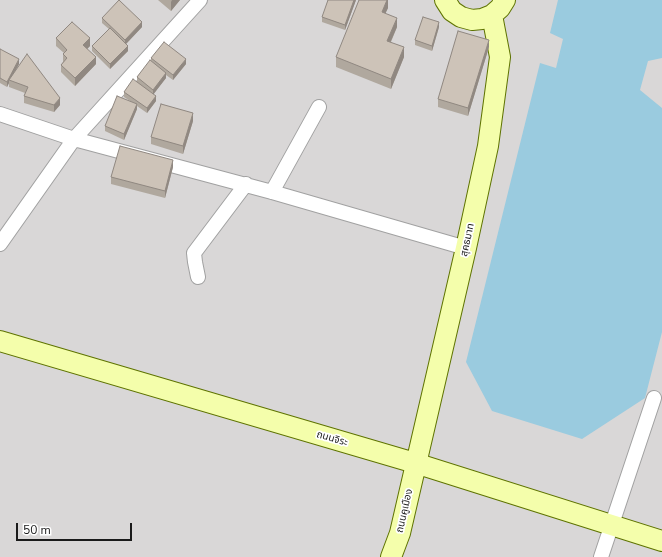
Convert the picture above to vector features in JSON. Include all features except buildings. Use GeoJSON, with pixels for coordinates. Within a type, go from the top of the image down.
{"type":"FeatureCollection","features":[{"type":"Feature","properties":{"kind":"main road"},"geometry":{"type":"LineString","coordinates":[[445,0],[452,11],[461,17],[472,20],[482,19],[498,8]]}},
{"type":"Feature","properties":{"kind":"main road","name":"สุคธมาท"},"geometry":{"type":"LineString","coordinates":[[415,463],[466,248],[488,146],[500,57],[498,8]]}},
{"type":"Feature","properties":{"kind":"main road","name":"ถนนจิระ"},"geometry":{"type":"LineString","coordinates":[[0,341],[415,463],[662,541]]}},
{"type":"Feature","properties":{"kind":"main road","name":"ถนนคูเมือง"},"geometry":{"type":"LineString","coordinates":[[391,557],[400,533],[415,463]]}},
{"type":"Feature","properties":{"kind":"street"},"geometry":{"type":"LineString","coordinates":[[0,244],[74,139],[200,0]]}},
{"type":"Feature","properties":{"kind":"street"},"geometry":{"type":"LineString","coordinates":[[272,192],[319,107]]}},
{"type":"Feature","properties":{"kind":"street"},"geometry":{"type":"LineString","coordinates":[[0,114],[74,139],[246,184],[466,248]]}},
{"type":"Feature","properties":{"kind":"street"},"geometry":{"type":"LineString","coordinates":[[198,276],[194,253],[246,184]]}},
{"type":"Feature","properties":{"kind":"street"},"geometry":{"type":"LineString","coordinates":[[601,557],[654,398]]}},
{"type":"Feature","properties":{"kind":"shaded area"},"geometry":{"type":"Polygon","coordinates":[[[0,0],[662,0],[662,557],[0,557],[0,0]]]}},
{"type":"Feature","properties":{"kind":"water"},"geometry":{"type":"Polygon","coordinates":[[[558,0],[662,0],[662,58],[648,61],[640,90],[662,108],[662,332],[645,398],[582,439],[492,411],[466,362],[540,63],[556,68],[563,39],[550,33],[558,0]]]}}]}
